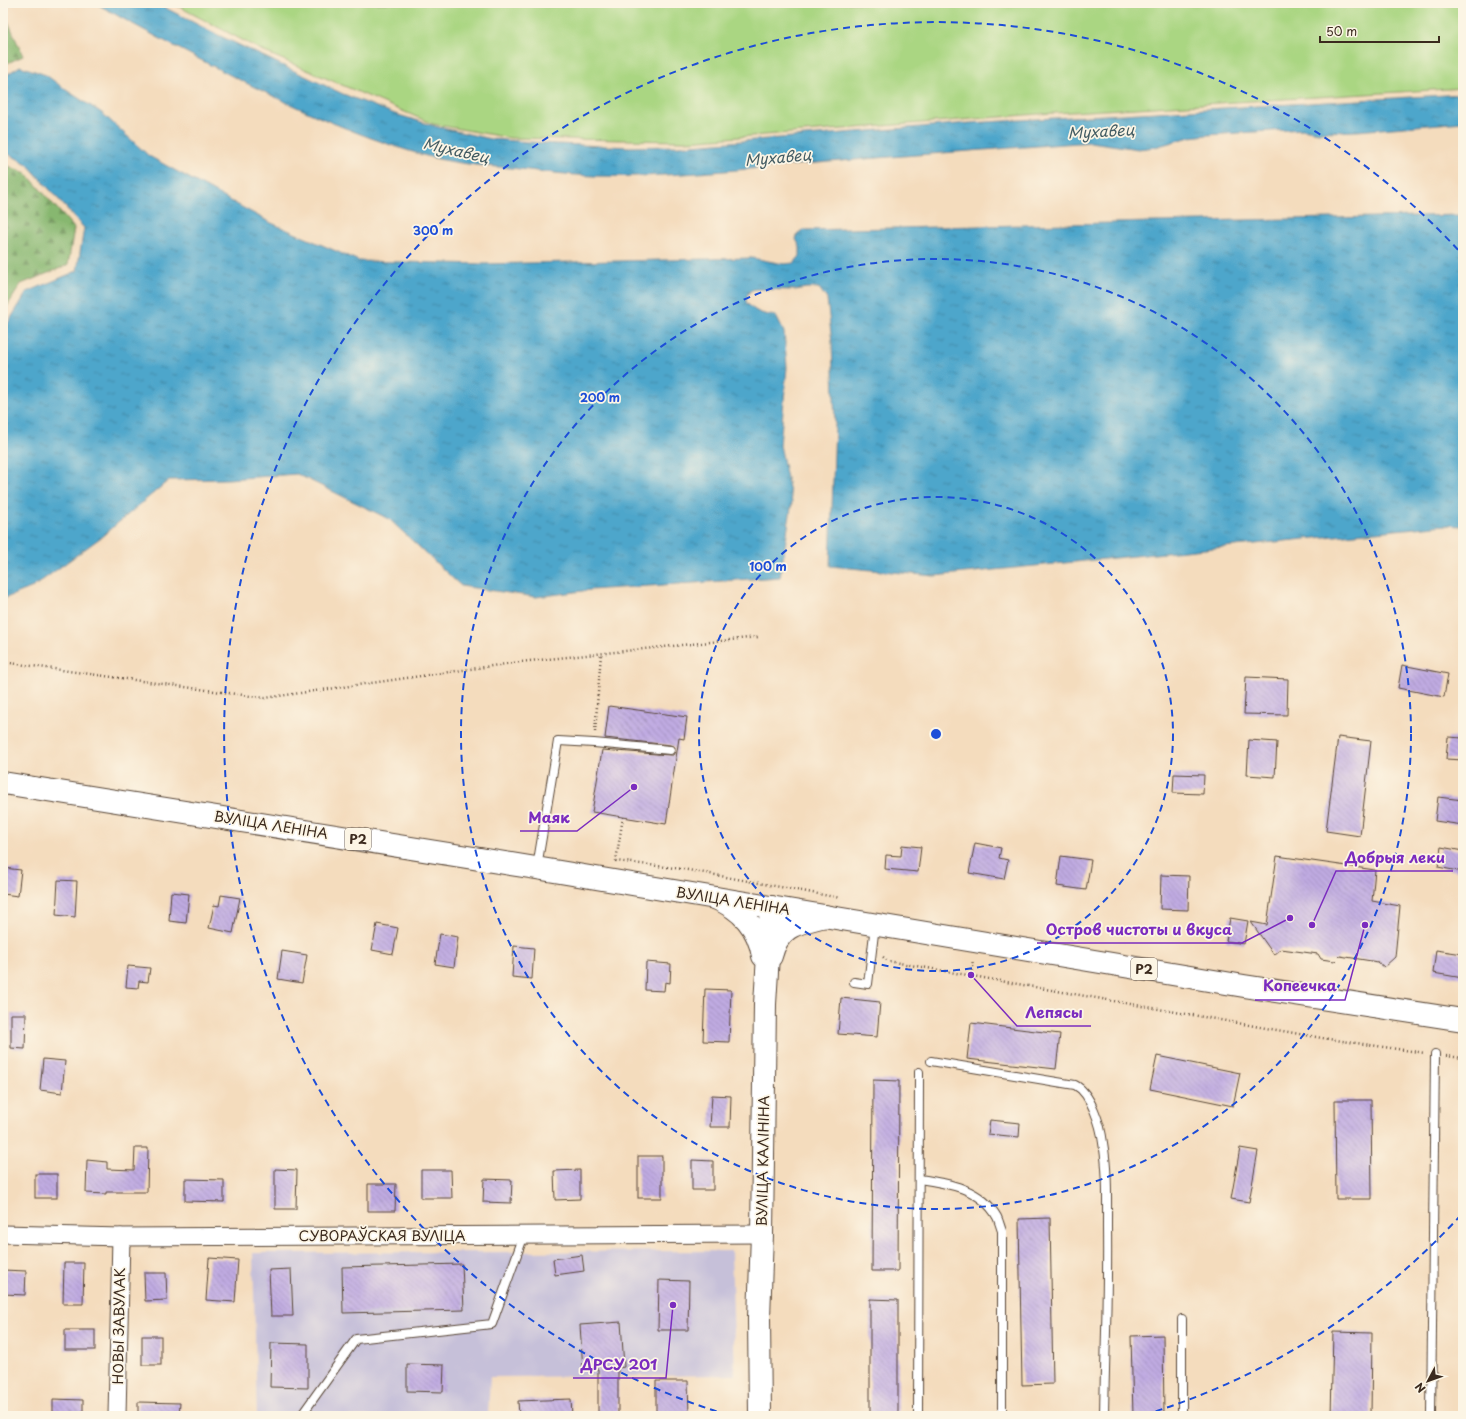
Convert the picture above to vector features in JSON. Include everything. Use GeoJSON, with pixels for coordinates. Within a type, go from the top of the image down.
{"type":"FeatureCollection","features":[{"type":"Feature","properties":{"kind":"main road","name":"ВУЛІЦА ЛЕНІНА"},"geometry":{"type":"LineString","coordinates":[[3,783],[536,868],[1229,983],[1463,1020]]}},
{"type":"Feature","properties":{"kind":"main road"},"geometry":{"type":"LineString","coordinates":[[712,897],[726,903],[744,917],[754,928],[761,945],[766,973]]}},
{"type":"Feature","properties":{"kind":"main road","name":"ВУЛІЦА КАЛІНІНА"},"geometry":{"type":"LineString","coordinates":[[760,1416],[759,1318],[762,1234],[766,973],[771,907]]}},
{"type":"Feature","properties":{"kind":"main road"},"geometry":{"type":"LineString","coordinates":[[766,973],[773,950],[781,934],[800,923],[825,916]]}},
{"type":"Feature","properties":{"kind":"street","name":"СУВОРАЎСКАЯ ВУЛІЦА"},"geometry":{"type":"LineString","coordinates":[[3,1234],[121,1237],[762,1234]]}},
{"type":"Feature","properties":{"kind":"street","name":"НОВЫ ЗАВУЛАК"},"geometry":{"type":"LineString","coordinates":[[117,1416],[121,1237]]}},
{"type":"Feature","properties":{"kind":"lane"},"geometry":{"type":"LineString","coordinates":[[536,868],[558,741],[670,750]]}},
{"type":"Feature","properties":{"kind":"lane"},"geometry":{"type":"LineString","coordinates":[[854,982],[868,984],[875,924]]}},
{"type":"Feature","properties":{"kind":"lane"},"geometry":{"type":"LineString","coordinates":[[1430,1416],[1435,1054]]}},
{"type":"Feature","properties":{"kind":"lane"},"geometry":{"type":"LineString","coordinates":[[931,1061],[1075,1085],[1086,1093],[1095,1113],[1103,1141],[1107,1175],[1104,1416]]}},
{"type":"Feature","properties":{"kind":"lane"},"geometry":{"type":"LineString","coordinates":[[918,1416],[919,1072]]}},
{"type":"Feature","properties":{"kind":"lane"},"geometry":{"type":"LineString","coordinates":[[919,1179],[945,1183],[972,1192],[988,1204],[997,1217],[1002,1231],[1002,1416]]}},
{"type":"Feature","properties":{"kind":"lane"},"geometry":{"type":"LineString","coordinates":[[301,1416],[356,1339],[492,1324],[524,1235]]}},
{"type":"Feature","properties":{"kind":"lane"},"geometry":{"type":"LineString","coordinates":[[1182,1319],[1182,1416]]}},
{"type":"Feature","properties":{"kind":"path"},"geometry":{"type":"LineString","coordinates":[[3,662],[265,698],[520,662],[758,637]]}},
{"type":"Feature","properties":{"kind":"path"},"geometry":{"type":"LineString","coordinates":[[594,743],[602,654]]}},
{"type":"Feature","properties":{"kind":"path"},"geometry":{"type":"LineString","coordinates":[[872,950],[888,960],[1322,1038],[1463,1058]]}},
{"type":"Feature","properties":{"kind":"shaded area"},"geometry":{"type":"Polygon","coordinates":[[[731,1251],[735,1375],[490,1377],[488,1416],[257,1416],[253,1253],[731,1251]]]}},
{"type":"Feature","properties":{"kind":"green space"},"geometry":{"type":"Polygon","coordinates":[[[172,3],[1463,3],[1463,88],[1038,114],[686,141],[510,138],[433,124],[265,52],[172,3]]]}},
{"type":"Feature","properties":{"kind":"green space"},"geometry":{"type":"Polygon","coordinates":[[[3,10],[23,56],[3,65],[3,10]]]}},
{"type":"Feature","properties":{"kind":"green space"},"geometry":{"type":"Polygon","coordinates":[[[3,164],[26,173],[74,228],[68,265],[21,284],[3,313],[3,164]]]}},
{"type":"Feature","properties":{"kind":"water","name":"Мухавец"},"geometry":{"type":"Polygon","coordinates":[[[95,3],[156,3],[216,34],[343,94],[395,114],[438,127],[490,139],[556,144],[630,147],[680,146],[970,123],[1463,94],[1463,122],[1357,131],[1319,132],[1303,129],[1206,135],[1190,137],[1155,147],[1138,149],[1091,142],[650,176],[573,175],[453,162],[434,158],[381,142],[303,110],[253,86],[95,3]]]}},
{"type":"Feature","properties":{"kind":"water"},"geometry":{"type":"Polygon","coordinates":[[[20,66],[46,75],[102,113],[149,156],[269,222],[359,261],[483,264],[752,258],[784,264],[794,263],[800,256],[800,247],[796,239],[798,233],[804,230],[1463,215],[1463,526],[1445,525],[934,576],[830,566],[835,425],[832,342],[827,299],[819,288],[795,290],[756,289],[751,290],[748,293],[746,302],[753,309],[767,315],[776,316],[784,332],[787,367],[780,445],[792,502],[780,577],[590,590],[536,597],[461,586],[389,519],[297,474],[228,479],[169,480],[100,538],[33,587],[3,599],[3,331],[27,292],[77,271],[84,228],[27,164],[3,151],[3,77],[20,66]]]}},
{"type":"Feature","properties":{"kind":"building"},"geometry":{"type":"Polygon","coordinates":[[[1402,665],[1448,674],[1444,697],[1398,688],[1402,665]]]}},
{"type":"Feature","properties":{"kind":"building"},"geometry":{"type":"Polygon","coordinates":[[[1246,677],[1288,679],[1287,715],[1244,714],[1246,677]]]}},
{"type":"Feature","properties":{"kind":"building"},"geometry":{"type":"Polygon","coordinates":[[[609,706],[687,717],[684,739],[679,738],[666,824],[592,812],[602,750],[670,755],[673,755],[675,751],[675,747],[670,745],[605,738],[609,706]]]}},
{"type":"Feature","properties":{"kind":"building"},"geometry":{"type":"Polygon","coordinates":[[[1338,737],[1371,741],[1360,836],[1326,831],[1338,737]]]}},
{"type":"Feature","properties":{"kind":"building"},"geometry":{"type":"Polygon","coordinates":[[[1448,737],[1463,738],[1463,760],[1446,759],[1448,737]]]}},
{"type":"Feature","properties":{"kind":"building"},"geometry":{"type":"Polygon","coordinates":[[[1249,740],[1277,742],[1275,777],[1247,775],[1249,740]]]}},
{"type":"Feature","properties":{"kind":"building"},"geometry":{"type":"Polygon","coordinates":[[[1174,774],[1204,775],[1203,794],[1173,793],[1174,774]]]}},
{"type":"Feature","properties":{"kind":"building"},"geometry":{"type":"Polygon","coordinates":[[[1438,797],[1463,800],[1463,825],[1435,821],[1438,797]]]}},
{"type":"Feature","properties":{"kind":"building"},"geometry":{"type":"Polygon","coordinates":[[[975,843],[1001,848],[999,858],[1008,860],[1004,879],[969,873],[975,843]]]}},
{"type":"Feature","properties":{"kind":"building"},"geometry":{"type":"Polygon","coordinates":[[[902,845],[921,847],[918,872],[885,869],[886,855],[901,856],[902,845]]]}},
{"type":"Feature","properties":{"kind":"building"},"geometry":{"type":"Polygon","coordinates":[[[1441,847],[1463,851],[1463,872],[1438,867],[1441,847]]]}},
{"type":"Feature","properties":{"kind":"building"},"geometry":{"type":"Polygon","coordinates":[[[1061,856],[1091,860],[1086,890],[1057,886],[1061,856]]]}},
{"type":"Feature","properties":{"kind":"building"},"geometry":{"type":"Polygon","coordinates":[[[1277,856],[1375,870],[1372,901],[1400,906],[1395,957],[1384,967],[1378,962],[1340,956],[1335,961],[1321,959],[1318,954],[1281,949],[1274,955],[1251,922],[1267,925],[1277,856]]]}},
{"type":"Feature","properties":{"kind":"building"},"geometry":{"type":"Polygon","coordinates":[[[3,868],[21,870],[18,896],[3,894],[3,868]]]}},
{"type":"Feature","properties":{"kind":"building"},"geometry":{"type":"Polygon","coordinates":[[[1161,875],[1189,876],[1188,910],[1160,909],[1161,875]]]}},
{"type":"Feature","properties":{"kind":"building"},"geometry":{"type":"Polygon","coordinates":[[[58,880],[77,881],[75,917],[56,915],[58,880]]]}},
{"type":"Feature","properties":{"kind":"building"},"geometry":{"type":"Polygon","coordinates":[[[171,892],[189,894],[186,923],[169,921],[171,892]]]}},
{"type":"Feature","properties":{"kind":"building"},"geometry":{"type":"Polygon","coordinates":[[[221,895],[240,898],[233,933],[209,928],[214,905],[219,906],[221,895]]]}},
{"type":"Feature","properties":{"kind":"building"},"geometry":{"type":"Polygon","coordinates":[[[1230,918],[1248,921],[1244,944],[1226,941],[1230,918]]]}},
{"type":"Feature","properties":{"kind":"building"},"geometry":{"type":"Polygon","coordinates":[[[377,924],[398,928],[393,954],[372,950],[377,924]]]}},
{"type":"Feature","properties":{"kind":"building"},"geometry":{"type":"Polygon","coordinates":[[[440,934],[458,937],[454,967],[435,964],[440,934]]]}},
{"type":"Feature","properties":{"kind":"building"},"geometry":{"type":"Polygon","coordinates":[[[514,946],[534,948],[532,979],[512,977],[514,946]]]}},
{"type":"Feature","properties":{"kind":"building"},"geometry":{"type":"Polygon","coordinates":[[[1436,950],[1463,954],[1463,978],[1433,973],[1436,950]]]}},
{"type":"Feature","properties":{"kind":"building"},"geometry":{"type":"Polygon","coordinates":[[[282,951],[307,955],[302,983],[278,979],[282,951]]]}},
{"type":"Feature","properties":{"kind":"building"},"geometry":{"type":"Polygon","coordinates":[[[646,962],[671,964],[670,983],[665,982],[664,991],[645,990],[646,962]]]}},
{"type":"Feature","properties":{"kind":"building"},"geometry":{"type":"Polygon","coordinates":[[[128,966],[150,968],[148,982],[139,981],[138,988],[126,987],[128,966]]]}},
{"type":"Feature","properties":{"kind":"building"},"geometry":{"type":"Polygon","coordinates":[[[705,989],[731,990],[729,1042],[703,1041],[705,989]]]}},
{"type":"Feature","properties":{"kind":"building"},"geometry":{"type":"Polygon","coordinates":[[[841,998],[880,1002],[877,1037],[838,1034],[841,998]]]}},
{"type":"Feature","properties":{"kind":"building"},"geometry":{"type":"Polygon","coordinates":[[[11,1014],[26,1014],[25,1049],[11,1048],[11,1014]]]}},
{"type":"Feature","properties":{"kind":"building"},"geometry":{"type":"Polygon","coordinates":[[[971,1023],[1060,1034],[1056,1069],[967,1059],[971,1023]]]}},
{"type":"Feature","properties":{"kind":"building"},"geometry":{"type":"Polygon","coordinates":[[[1157,1056],[1240,1073],[1233,1106],[1150,1089],[1157,1056]]]}},
{"type":"Feature","properties":{"kind":"building"},"geometry":{"type":"Polygon","coordinates":[[[43,1059],[65,1061],[62,1093],[40,1090],[43,1059]]]}},
{"type":"Feature","properties":{"kind":"building"},"geometry":{"type":"Polygon","coordinates":[[[873,1080],[899,1081],[898,1271],[872,1271],[873,1080]]]}},
{"type":"Feature","properties":{"kind":"building"},"geometry":{"type":"Polygon","coordinates":[[[712,1095],[731,1096],[730,1127],[710,1127],[712,1095]]]}},
{"type":"Feature","properties":{"kind":"building"},"geometry":{"type":"Polygon","coordinates":[[[1335,1100],[1371,1100],[1372,1199],[1336,1199],[1335,1100]]]}},
{"type":"Feature","properties":{"kind":"building"},"geometry":{"type":"Polygon","coordinates":[[[990,1120],[1020,1123],[1019,1137],[988,1134],[990,1120]]]}},
{"type":"Feature","properties":{"kind":"building"},"geometry":{"type":"Polygon","coordinates":[[[135,1148],[148,1148],[147,1192],[106,1192],[106,1194],[86,1193],[87,1160],[107,1162],[107,1169],[134,1170],[135,1148]]]}},
{"type":"Feature","properties":{"kind":"building"},"geometry":{"type":"Polygon","coordinates":[[[1240,1148],[1258,1151],[1249,1202],[1231,1199],[1240,1148]]]}},
{"type":"Feature","properties":{"kind":"building"},"geometry":{"type":"Polygon","coordinates":[[[638,1156],[662,1156],[662,1198],[638,1198],[638,1156]]]}},
{"type":"Feature","properties":{"kind":"building"},"geometry":{"type":"Polygon","coordinates":[[[692,1160],[713,1161],[713,1190],[692,1190],[692,1160]]]}},
{"type":"Feature","properties":{"kind":"building"},"geometry":{"type":"Polygon","coordinates":[[[275,1169],[297,1170],[296,1209],[275,1209],[275,1169]]]}},
{"type":"Feature","properties":{"kind":"building"},"geometry":{"type":"Polygon","coordinates":[[[421,1170],[451,1170],[452,1198],[421,1198],[421,1170]]]}},
{"type":"Feature","properties":{"kind":"building"},"geometry":{"type":"Polygon","coordinates":[[[580,1170],[580,1199],[555,1200],[554,1171],[580,1170]]]}},
{"type":"Feature","properties":{"kind":"building"},"geometry":{"type":"Polygon","coordinates":[[[35,1174],[57,1174],[57,1198],[35,1198],[35,1174]]]}},
{"type":"Feature","properties":{"kind":"building"},"geometry":{"type":"Polygon","coordinates":[[[185,1179],[224,1180],[224,1202],[185,1201],[185,1179]]]}},
{"type":"Feature","properties":{"kind":"building"},"geometry":{"type":"Polygon","coordinates":[[[484,1179],[512,1180],[511,1203],[483,1202],[484,1179]]]}},
{"type":"Feature","properties":{"kind":"building"},"geometry":{"type":"Polygon","coordinates":[[[368,1184],[396,1184],[395,1211],[368,1211],[368,1184]]]}},
{"type":"Feature","properties":{"kind":"building"},"geometry":{"type":"Polygon","coordinates":[[[1050,1218],[1053,1384],[1022,1385],[1019,1219],[1050,1218]]]}},
{"type":"Feature","properties":{"kind":"building"},"geometry":{"type":"Polygon","coordinates":[[[582,1255],[584,1271],[555,1275],[553,1259],[582,1255]]]}},
{"type":"Feature","properties":{"kind":"building"},"geometry":{"type":"Polygon","coordinates":[[[209,1258],[238,1260],[235,1302],[206,1300],[209,1258]]]}},
{"type":"Feature","properties":{"kind":"building"},"geometry":{"type":"Polygon","coordinates":[[[64,1263],[84,1263],[83,1304],[63,1304],[64,1263]]]}},
{"type":"Feature","properties":{"kind":"building"},"geometry":{"type":"Polygon","coordinates":[[[462,1264],[464,1310],[343,1313],[342,1267],[462,1264]]]}},
{"type":"Feature","properties":{"kind":"building"},"geometry":{"type":"Polygon","coordinates":[[[291,1269],[293,1316],[271,1316],[269,1270],[291,1269]]]}},
{"type":"Feature","properties":{"kind":"building"},"geometry":{"type":"Polygon","coordinates":[[[3,1270],[26,1271],[25,1295],[3,1294],[3,1270]]]}},
{"type":"Feature","properties":{"kind":"building"},"geometry":{"type":"Polygon","coordinates":[[[144,1273],[166,1273],[167,1300],[145,1301],[144,1273]]]}},
{"type":"Feature","properties":{"kind":"building"},"geometry":{"type":"Polygon","coordinates":[[[659,1280],[689,1281],[688,1330],[658,1330],[659,1280]]]}},
{"type":"Feature","properties":{"kind":"building"},"geometry":{"type":"Polygon","coordinates":[[[870,1299],[898,1300],[898,1416],[870,1416],[870,1299]]]}},
{"type":"Feature","properties":{"kind":"building"},"geometry":{"type":"Polygon","coordinates":[[[621,1322],[624,1367],[618,1368],[618,1416],[598,1416],[598,1369],[583,1370],[580,1325],[621,1322]]]}},
{"type":"Feature","properties":{"kind":"building"},"geometry":{"type":"Polygon","coordinates":[[[65,1330],[95,1330],[95,1350],[65,1350],[65,1330]]]}},
{"type":"Feature","properties":{"kind":"building"},"geometry":{"type":"Polygon","coordinates":[[[1333,1332],[1372,1333],[1371,1416],[1331,1416],[1333,1332]]]}},
{"type":"Feature","properties":{"kind":"building"},"geometry":{"type":"Polygon","coordinates":[[[1163,1335],[1164,1416],[1133,1416],[1131,1336],[1163,1335]]]}},
{"type":"Feature","properties":{"kind":"building"},"geometry":{"type":"Polygon","coordinates":[[[142,1336],[161,1336],[161,1365],[142,1365],[142,1336]]]}},
{"type":"Feature","properties":{"kind":"building"},"geometry":{"type":"Polygon","coordinates":[[[271,1343],[308,1344],[308,1388],[270,1387],[271,1343]]]}},
{"type":"Feature","properties":{"kind":"building"},"geometry":{"type":"Polygon","coordinates":[[[407,1364],[444,1365],[443,1392],[407,1391],[407,1364]]]}},
{"type":"Feature","properties":{"kind":"building"},"geometry":{"type":"Polygon","coordinates":[[[656,1381],[688,1381],[689,1416],[656,1416],[656,1381]]]}},
{"type":"Feature","properties":{"kind":"building"},"geometry":{"type":"Polygon","coordinates":[[[53,1399],[83,1400],[83,1416],[53,1416],[53,1399]]]}},
{"type":"Feature","properties":{"kind":"building"},"geometry":{"type":"Polygon","coordinates":[[[571,1399],[572,1416],[519,1416],[518,1401],[571,1399]]]}},
{"type":"Feature","properties":{"kind":"building"},"geometry":{"type":"Polygon","coordinates":[[[138,1402],[180,1403],[179,1416],[138,1416],[138,1402]]]}},
{"type":"Feature","properties":{"kind":"place","name":"Маяк"},"geometry":{"type":"Point","coordinates":[634,787]}},
{"type":"Feature","properties":{"kind":"place","name":"Остров чистоты и вкуса"},"geometry":{"type":"Point","coordinates":[1290,918]}},
{"type":"Feature","properties":{"kind":"place","name":"Добрыя леки"},"geometry":{"type":"Point","coordinates":[1312,925]}},
{"type":"Feature","properties":{"kind":"place","name":"Копеечка"},"geometry":{"type":"Point","coordinates":[1365,925]}},
{"type":"Feature","properties":{"kind":"place","name":"Лепясы"},"geometry":{"type":"Point","coordinates":[971,975]}},
{"type":"Feature","properties":{"kind":"place","name":"ДРСУ 201"},"geometry":{"type":"Point","coordinates":[673,1305]}}]}
